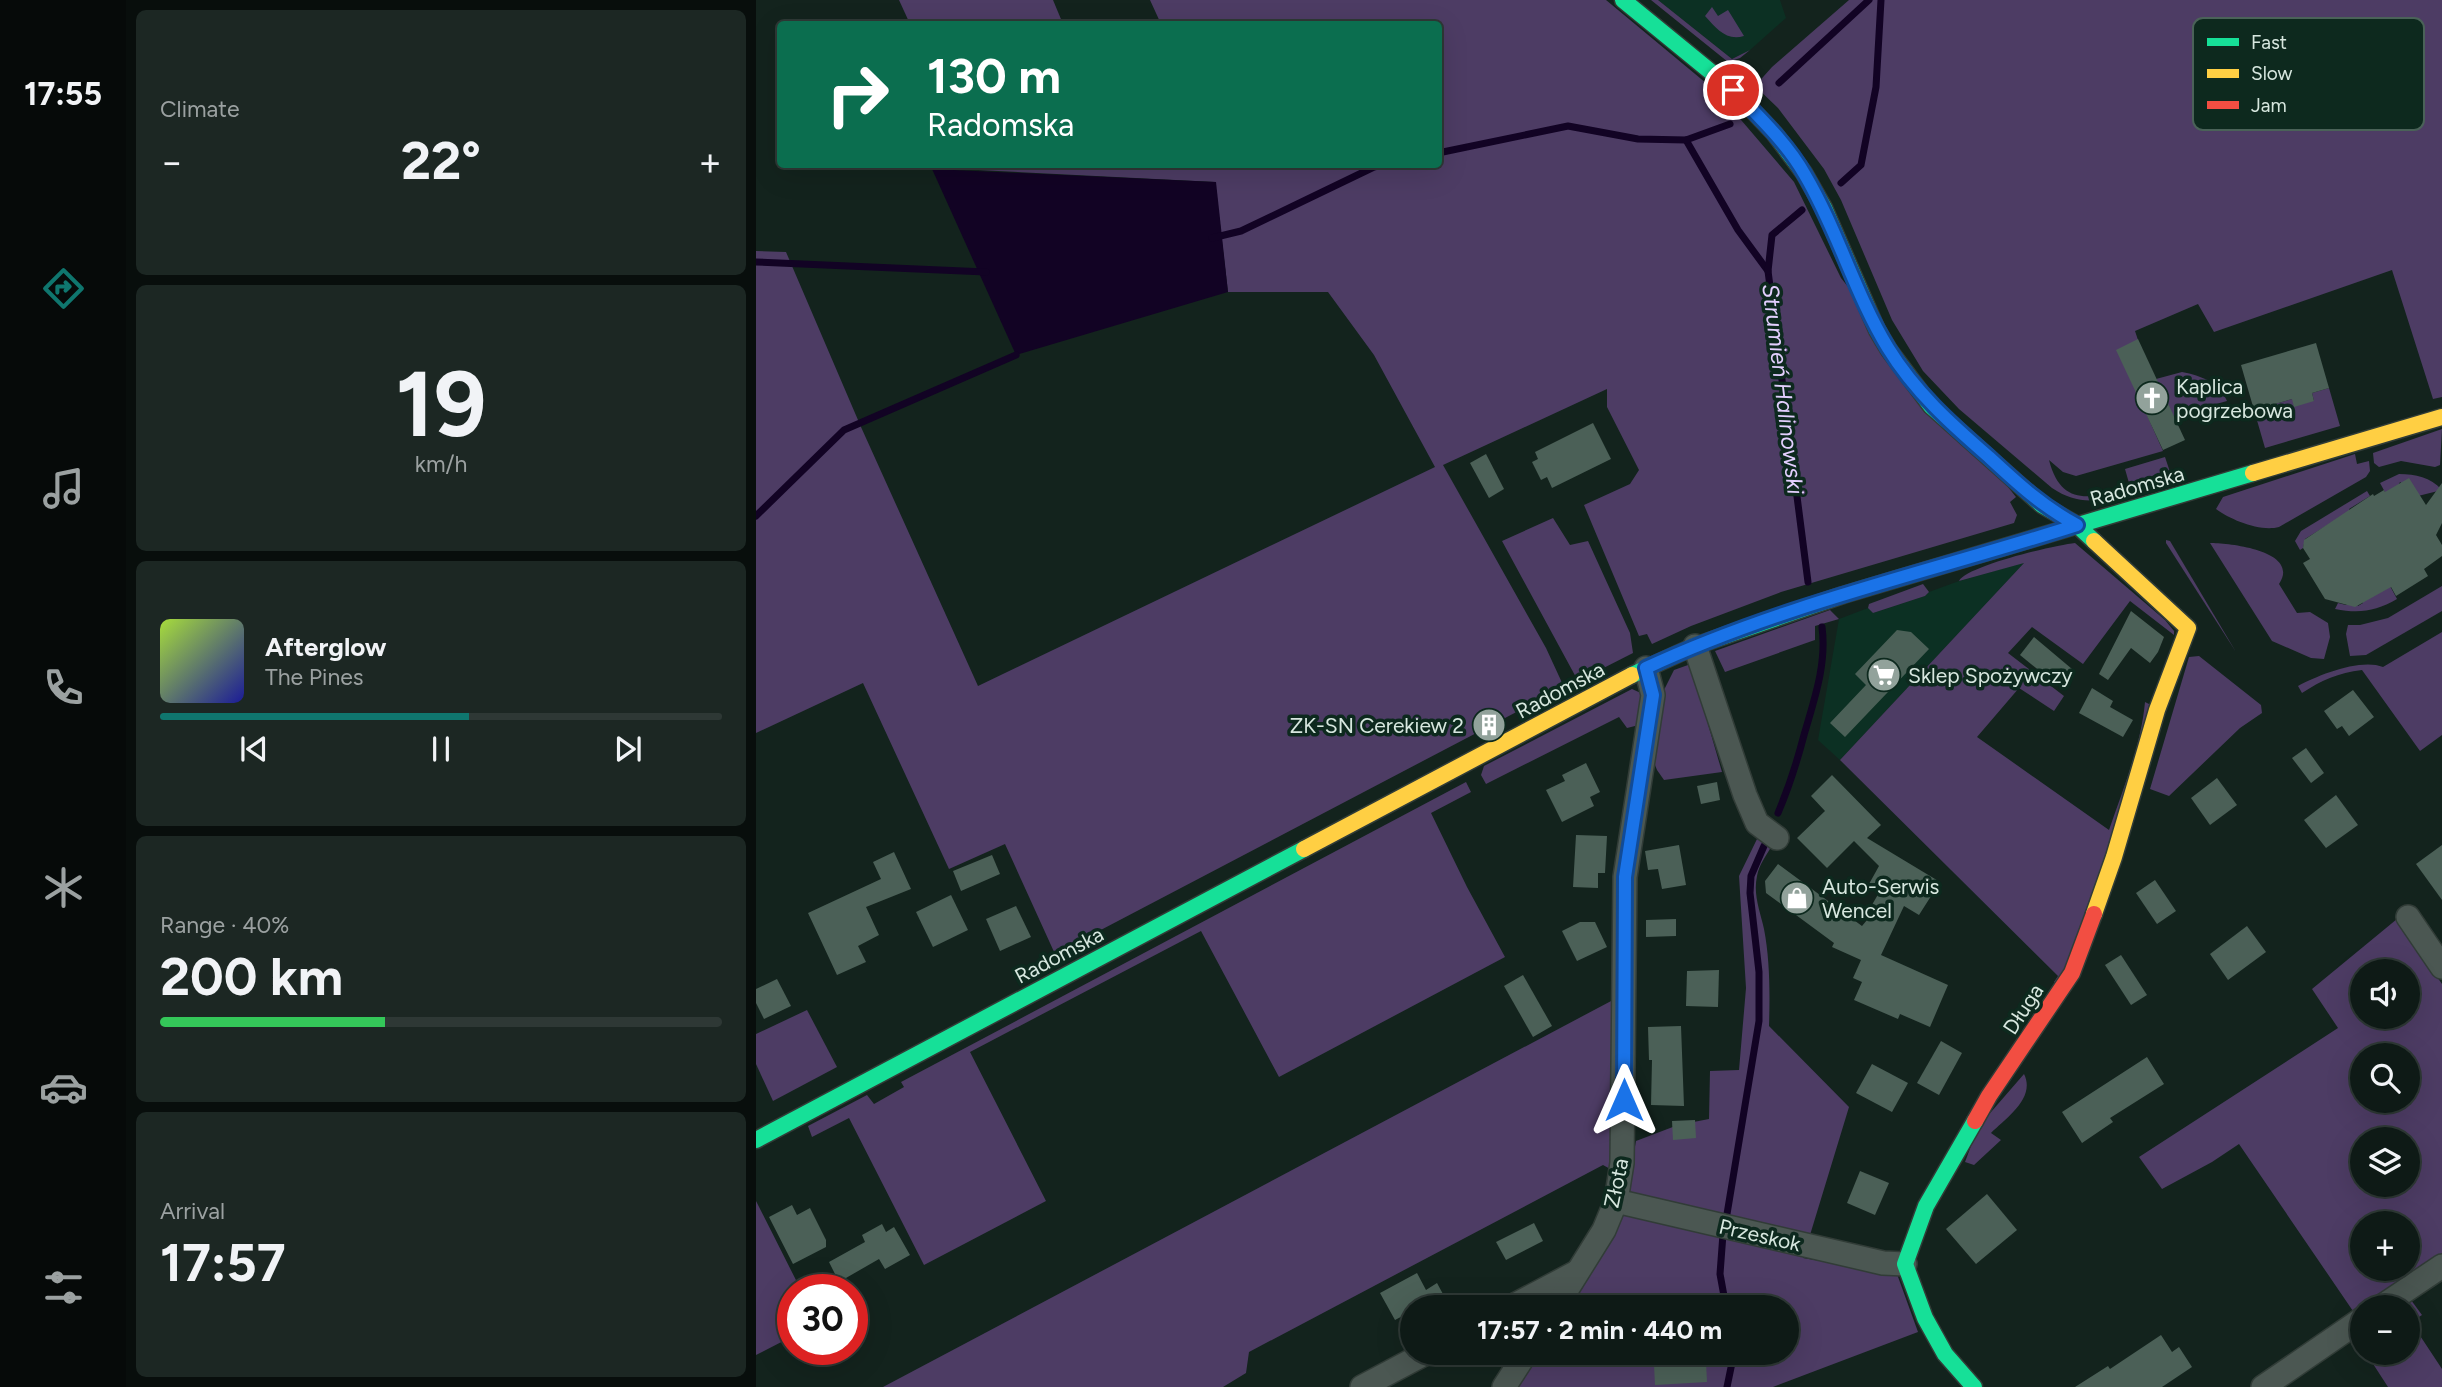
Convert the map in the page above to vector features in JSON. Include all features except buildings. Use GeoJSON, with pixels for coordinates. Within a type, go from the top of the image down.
{"type":"FeatureCollection","features":[{"type":"Feature","properties":{"kind":"street"},"geometry":{"type":"LineString","coordinates":[[1623,0],[1733,90],[1774,133],[1804,173],[1824,208],[1877,330],[1931,406],[2042,505],[2077,525]]}},
{"type":"Feature","properties":{"kind":"street","name":"Radomska"},"geometry":{"type":"LineString","coordinates":[[756,1140],[1646,668],[1695,646],[1843,596],[2442,416]]}},
{"type":"Feature","properties":{"kind":"street","name":"Długa"},"geometry":{"type":"LineString","coordinates":[[1905,1264],[1926,1206],[1989,1096],[2071,973],[2114,857],[2157,710],[2188,628],[2077,525]]}},
{"type":"Feature","properties":{"kind":"street"},"geometry":{"type":"LineString","coordinates":[[1695,646],[1745,795],[1758,823],[1777,838]]}},
{"type":"Feature","properties":{"kind":"street","name":"Złota"},"geometry":{"type":"LineString","coordinates":[[1564,1295],[1604,1230],[1616,1200],[1624,1147],[1625,877],[1653,695],[1646,668]]}},
{"type":"Feature","properties":{"kind":"street"},"geometry":{"type":"LineString","coordinates":[[2408,917],[2442,967]]}},
{"type":"Feature","properties":{"kind":"street","name":"Przeskok"},"geometry":{"type":"LineString","coordinates":[[1616,1200],[1883,1263],[1905,1264]]}},
{"type":"Feature","properties":{"kind":"street"},"geometry":{"type":"LineString","coordinates":[[1905,1264],[1925,1318],[1945,1354],[1974,1387]]}},
{"type":"Feature","properties":{"kind":"street"},"geometry":{"type":"LineString","coordinates":[[2399,1295],[2442,1266]]}},
{"type":"Feature","properties":{"kind":"street"},"geometry":{"type":"LineString","coordinates":[[1533,1295],[1580,1270]]}},
{"type":"Feature","properties":{"kind":"street"},"geometry":{"type":"LineString","coordinates":[[2263,1387],[2350,1327]]}},
{"type":"Feature","properties":{"kind":"street"},"geometry":{"type":"LineString","coordinates":[[1362,1387],[1403,1365]]}},
{"type":"Feature","properties":{"kind":"street"},"geometry":{"type":"LineString","coordinates":[[1504,1387],[1518,1365]]}},
{"type":"Feature","properties":{"kind":"shaded area"},"geometry":{"type":"Polygon","coordinates":[[[899,0],[1053,0],[1062,21],[909,21],[899,0]]]}},
{"type":"Feature","properties":{"kind":"shaded area"},"geometry":{"type":"Polygon","coordinates":[[[1150,0],[1606,0],[1718,93],[1794,182],[1841,278],[2016,497],[2010,502],[2017,515],[2014,523],[1781,592],[1691,626],[1652,644],[1647,634],[1639,636],[1584,505],[1630,484],[1639,470],[1607,407],[1607,389],[1443,465],[1546,648],[1564,687],[1055,954],[1005,844],[949,869],[863,683],[756,733],[756,251],[786,252],[861,427],[978,686],[1435,467],[1374,355],[1328,292],[1228,292],[1215,182],[977,168],[1442,168],[1442,21],[1160,21],[1150,0]]]}},
{"type":"Feature","properties":{"kind":"shaded area"},"geometry":{"type":"Polygon","coordinates":[[[1651,0],[1658,0],[1732,59],[1750,50],[1740,58],[1728,62],[1651,0]]]}},
{"type":"Feature","properties":{"kind":"shaded area"},"geometry":{"type":"Polygon","coordinates":[[[1658,0],[1780,0],[1786,18],[1750,50],[1732,59],[1658,0]]]}},
{"type":"Feature","properties":{"kind":"shaded area"},"geometry":{"type":"Polygon","coordinates":[[[1849,0],[2442,0],[2442,397],[2433,399],[2392,270],[2214,332],[2198,304],[2135,331],[2138,340],[2118,350],[2163,451],[2076,476],[2063,472],[2049,460],[2054,474],[2067,491],[2086,496],[2121,490],[2123,494],[2086,500],[2069,497],[2052,488],[1959,409],[1923,371],[1892,320],[1841,200],[1824,169],[1778,108],[1755,86],[1772,67],[1849,0]]]}},
{"type":"Feature","properties":{"kind":"shaded area"},"geometry":{"type":"Polygon","coordinates":[[[1712,7],[1718,16],[1728,10],[1744,36],[1732,37],[1718,29],[1705,16],[1712,7]]]}},
{"type":"Feature","properties":{"kind":"shaded area"},"geometry":{"type":"Polygon","coordinates":[[[932,169],[1216,182],[1228,292],[1016,355],[932,169]]]}},
{"type":"Feature","properties":{"kind":"shaded area"},"geometry":{"type":"Polygon","coordinates":[[[2182,372],[2209,381],[2227,401],[2173,416],[2156,379],[2182,372]]]}},
{"type":"Feature","properties":{"kind":"shaded area"},"geometry":{"type":"Polygon","coordinates":[[[2329,388],[2340,426],[2265,448],[2254,410],[2292,399],[2314,401],[2312,393],[2329,388]]]}},
{"type":"Feature","properties":{"kind":"shaded area"},"geometry":{"type":"Polygon","coordinates":[[[2442,429],[2440,465],[2435,467],[2401,461],[2379,467],[2374,463],[2373,453],[2442,429]]]}},
{"type":"Feature","properties":{"kind":"shaded area"},"geometry":{"type":"Polygon","coordinates":[[[2355,454],[2357,464],[2369,461],[2370,471],[2366,477],[2279,527],[2263,528],[2246,524],[2216,509],[2223,497],[2355,454]]]}},
{"type":"Feature","properties":{"kind":"shaded area"},"geometry":{"type":"Polygon","coordinates":[[[2165,457],[2172,478],[2162,481],[2160,473],[2152,476],[2154,483],[2131,490],[2125,469],[2165,457]]]}},
{"type":"Feature","properties":{"kind":"shaded area"},"geometry":{"type":"Polygon","coordinates":[[[2399,474],[2422,477],[2442,490],[2418,496],[2400,482],[2386,494],[2380,483],[2399,474]]]}},
{"type":"Feature","properties":{"kind":"shaded area"},"geometry":{"type":"Polygon","coordinates":[[[2367,491],[2370,496],[2305,539],[2300,550],[2295,541],[2301,531],[2367,491]]]}},
{"type":"Feature","properties":{"kind":"shaded area"},"geometry":{"type":"Polygon","coordinates":[[[1553,518],[1570,545],[1588,541],[1630,633],[1633,653],[1578,681],[1502,541],[1553,518]]]}},
{"type":"Feature","properties":{"kind":"shaded area"},"geometry":{"type":"Polygon","coordinates":[[[2166,540],[2170,541],[2236,652],[2166,543],[2166,540]]]}},
{"type":"Feature","properties":{"kind":"shaded area"},"geometry":{"type":"Polygon","coordinates":[[[2075,543],[2165,620],[2174,635],[2130,601],[2083,664],[2032,627],[2008,653],[2064,696],[2054,711],[2019,688],[1977,737],[2109,830],[2136,751],[2145,702],[2149,704],[2148,717],[2086,921],[2059,984],[2054,982],[2058,976],[1840,760],[2024,563],[1959,581],[1965,575],[1994,563],[2075,543]]]}},
{"type":"Feature","properties":{"kind":"shaded area"},"geometry":{"type":"Polygon","coordinates":[[[2210,543],[2260,551],[2280,564],[2283,573],[2279,584],[2297,613],[2310,612],[2328,623],[2330,637],[2324,659],[2311,658],[2272,641],[2210,543]]]}},
{"type":"Feature","properties":{"kind":"shaded area"},"geometry":{"type":"Polygon","coordinates":[[[2025,562],[1840,760],[1818,740],[1839,619],[1868,608],[1873,613],[1925,596],[1959,581],[2025,562]]]}},
{"type":"Feature","properties":{"kind":"shaded area"},"geometry":{"type":"Polygon","coordinates":[[[1923,584],[1929,592],[1925,596],[1873,613],[1868,608],[1869,604],[1923,584]]]}},
{"type":"Feature","properties":{"kind":"shaded area"},"geometry":{"type":"Polygon","coordinates":[[[2390,586],[2397,599],[2382,606],[2360,611],[2335,609],[2338,603],[2346,605],[2354,600],[2358,606],[2362,601],[2390,586]]]}},
{"type":"Feature","properties":{"kind":"shaded area"},"geometry":{"type":"Polygon","coordinates":[[[2442,586],[2442,611],[2366,655],[2350,656],[2346,634],[2348,625],[2388,618],[2442,586]]]}},
{"type":"Feature","properties":{"kind":"shaded area"},"geometry":{"type":"Polygon","coordinates":[[[1830,610],[1839,619],[1815,626],[1815,640],[1725,672],[1715,651],[1830,610]]]}},
{"type":"Feature","properties":{"kind":"shaded area"},"geometry":{"type":"Polygon","coordinates":[[[2442,632],[2442,735],[2420,751],[2362,670],[2330,678],[2302,693],[2298,686],[2352,666],[2383,667],[2442,632]]]}},
{"type":"Feature","properties":{"kind":"shaded area"},"geometry":{"type":"Polygon","coordinates":[[[2199,656],[2261,705],[2262,713],[2240,728],[2169,796],[2150,789],[2189,657],[2199,656]]]}},
{"type":"Feature","properties":{"kind":"shaded area"},"geometry":{"type":"Polygon","coordinates":[[[1688,665],[1694,676],[1722,772],[1664,780],[1653,760],[1663,692],[1674,670],[1688,665]]]}},
{"type":"Feature","properties":{"kind":"shaded area"},"geometry":{"type":"Polygon","coordinates":[[[1632,689],[1643,694],[1643,724],[1627,728],[1619,717],[1486,784],[1481,775],[1484,766],[1632,689]]]}},
{"type":"Feature","properties":{"kind":"shaded area"},"geometry":{"type":"Polygon","coordinates":[[[1466,782],[1471,792],[1431,813],[1505,957],[1279,1077],[1201,931],[970,1052],[1046,1201],[924,1265],[849,1118],[812,1137],[808,1126],[867,1095],[874,1104],[904,1087],[901,1082],[1466,782]]]}},
{"type":"Feature","properties":{"kind":"shaded area"},"geometry":{"type":"Polygon","coordinates":[[[1757,839],[1771,847],[1759,868],[1756,890],[1767,953],[1769,1026],[1849,1107],[1803,1258],[1897,1274],[1918,1332],[1773,1387],[1517,1387],[1531,1365],[1799,1365],[1799,1295],[1575,1295],[1623,1215],[1636,1141],[1678,1125],[1709,1119],[1710,1071],[1739,1070],[1746,988],[1739,876],[1757,839]]]}},
{"type":"Feature","properties":{"kind":"shaded area"},"geometry":{"type":"Polygon","coordinates":[[[2397,919],[2442,984],[2442,1259],[2420,1273],[2420,1211],[2350,1211],[2350,1281],[2408,1281],[2386,1295],[2350,1295],[2350,1307],[2239,1144],[2162,1189],[2139,1157],[2338,1028],[2312,989],[2397,919]]]}},
{"type":"Feature","properties":{"kind":"shaded area"},"geometry":{"type":"Polygon","coordinates":[[[1613,1000],[1612,1170],[1603,1165],[1249,1352],[1246,1373],[1223,1387],[883,1387],[1613,1000]]]}},
{"type":"Feature","properties":{"kind":"shaded area"},"geometry":{"type":"Polygon","coordinates":[[[807,1010],[837,1067],[773,1101],[756,1064],[756,1034],[807,1010]]]}},
{"type":"Feature","properties":{"kind":"shaded area"},"geometry":{"type":"Polygon","coordinates":[[[2024,1074],[2027,1083],[2023,1099],[1991,1133],[2001,1140],[1974,1165],[1965,1162],[1978,1127],[2024,1074]]]}},
{"type":"Feature","properties":{"kind":"shaded area"},"geometry":{"type":"Polygon","coordinates":[[[756,1201],[793,1274],[777,1274],[777,1344],[756,1355],[756,1201]]]}},
{"type":"Feature","properties":{"kind":"shaded area"},"geometry":{"type":"Polygon","coordinates":[[[2420,1336],[2442,1369],[2442,1387],[2388,1387],[2374,1365],[2420,1365],[2420,1336]]]}},
{"type":"Feature","properties":{"kind":"waterway","name":"Strumień Halinowski"},"geometry":{"type":"LineString","coordinates":[[1779,83],[1869,0]]}},
{"type":"Feature","properties":{"kind":"waterway"},"geometry":{"type":"LineString","coordinates":[[1841,183],[1861,165],[1876,87],[1881,0]]}},
{"type":"Feature","properties":{"kind":"waterway"},"geometry":{"type":"LineString","coordinates":[[1442,152],[1568,126],[1638,139],[1686,140],[1730,124]]}},
{"type":"Feature","properties":{"kind":"waterway","name":"Strumień Halinowski"},"geometry":{"type":"LineString","coordinates":[[1686,140],[1738,230],[1768,271],[1808,582]]}},
{"type":"Feature","properties":{"kind":"waterway"},"geometry":{"type":"LineString","coordinates":[[1212,238],[1241,231],[1372,168]]}},
{"type":"Feature","properties":{"kind":"waterway"},"geometry":{"type":"LineString","coordinates":[[1768,271],[1772,235],[1802,210]]}},
{"type":"Feature","properties":{"kind":"waterway"},"geometry":{"type":"LineString","coordinates":[[756,262],[986,272]]}},
{"type":"Feature","properties":{"kind":"waterway"},"geometry":{"type":"LineString","coordinates":[[756,516],[844,430],[1016,355]]}},
{"type":"Feature","properties":{"kind":"waterway","name":"Strumień Halinowski"},"geometry":{"type":"LineString","coordinates":[[1778,813],[1796,765],[1819,682],[1823,655],[1822,627]]}},
{"type":"Feature","properties":{"kind":"waterway","name":"Strumień Halinowski"},"geometry":{"type":"LineString","coordinates":[[1727,1214],[1759,1021],[1759,972],[1750,893],[1751,876],[1764,846]]}},
{"type":"Feature","properties":{"kind":"waterway","name":"Strumień Halinowski"},"geometry":{"type":"LineString","coordinates":[[1723,1234],[1720,1274],[1724,1295]]}},
{"type":"Feature","properties":{"kind":"waterway","name":"Strumień Halinowski"},"geometry":{"type":"LineString","coordinates":[[1727,1387],[1732,1365]]}},
{"type":"Feature","properties":{"kind":"traffic: fast"},"geometry":{"type":"LineString","coordinates":[[1623,0],[1733,90],[1774,133],[1804,173],[1824,208],[1877,330],[1931,406],[2042,505],[2077,525],[2094,541]]}},
{"type":"Feature","properties":{"kind":"traffic: fast"},"geometry":{"type":"LineString","coordinates":[[1632,675],[1695,646],[1843,595],[2253,473]]}},
{"type":"Feature","properties":{"kind":"traffic: fast"},"geometry":{"type":"LineString","coordinates":[[756,1140],[1304,849]]}},
{"type":"Feature","properties":{"kind":"traffic: fast"},"geometry":{"type":"LineString","coordinates":[[1974,1387],[1945,1354],[1925,1318],[1905,1264],[1926,1206],[1975,1121]]}},
{"type":"Feature","properties":{"kind":"traffic: slow"},"geometry":{"type":"LineString","coordinates":[[2253,473],[2442,417]]}},
{"type":"Feature","properties":{"kind":"traffic: slow"},"geometry":{"type":"LineString","coordinates":[[2094,541],[2188,628],[2157,710],[2114,857],[2094,914]]}},
{"type":"Feature","properties":{"kind":"traffic: slow"},"geometry":{"type":"LineString","coordinates":[[1304,849],[1632,675]]}},
{"type":"Feature","properties":{"kind":"traffic: jam"},"geometry":{"type":"LineString","coordinates":[[1975,1121],[2072,973],[2094,914]]}},
{"type":"Feature","properties":{"kind":"place","name":"Kaplica pogrzebowa"},"geometry":{"type":"Point","coordinates":[2152,398]}},
{"type":"Feature","properties":{"kind":"place","name":"Sklep Spożywczy"},"geometry":{"type":"Point","coordinates":[1884,675]}},
{"type":"Feature","properties":{"kind":"place","name":"ZK-SN Cerekiew 2"},"geometry":{"type":"Point","coordinates":[1489,725]}},
{"type":"Feature","properties":{"kind":"place","name":"Auto-Serwis Wencel"},"geometry":{"type":"Point","coordinates":[1797,898]}},
{"type":"Feature","properties":{"kind":"route"},"geometry":{"type":"LineString","coordinates":[[1624,1100],[1625,877],[1632,817],[1653,695],[1646,668],[1695,646],[1823,602],[2077,525],[2042,505],[2029,494],[1931,406],[1904,372],[1877,330],[1824,208],[1804,173],[1774,133],[1733,90]]}}]}
